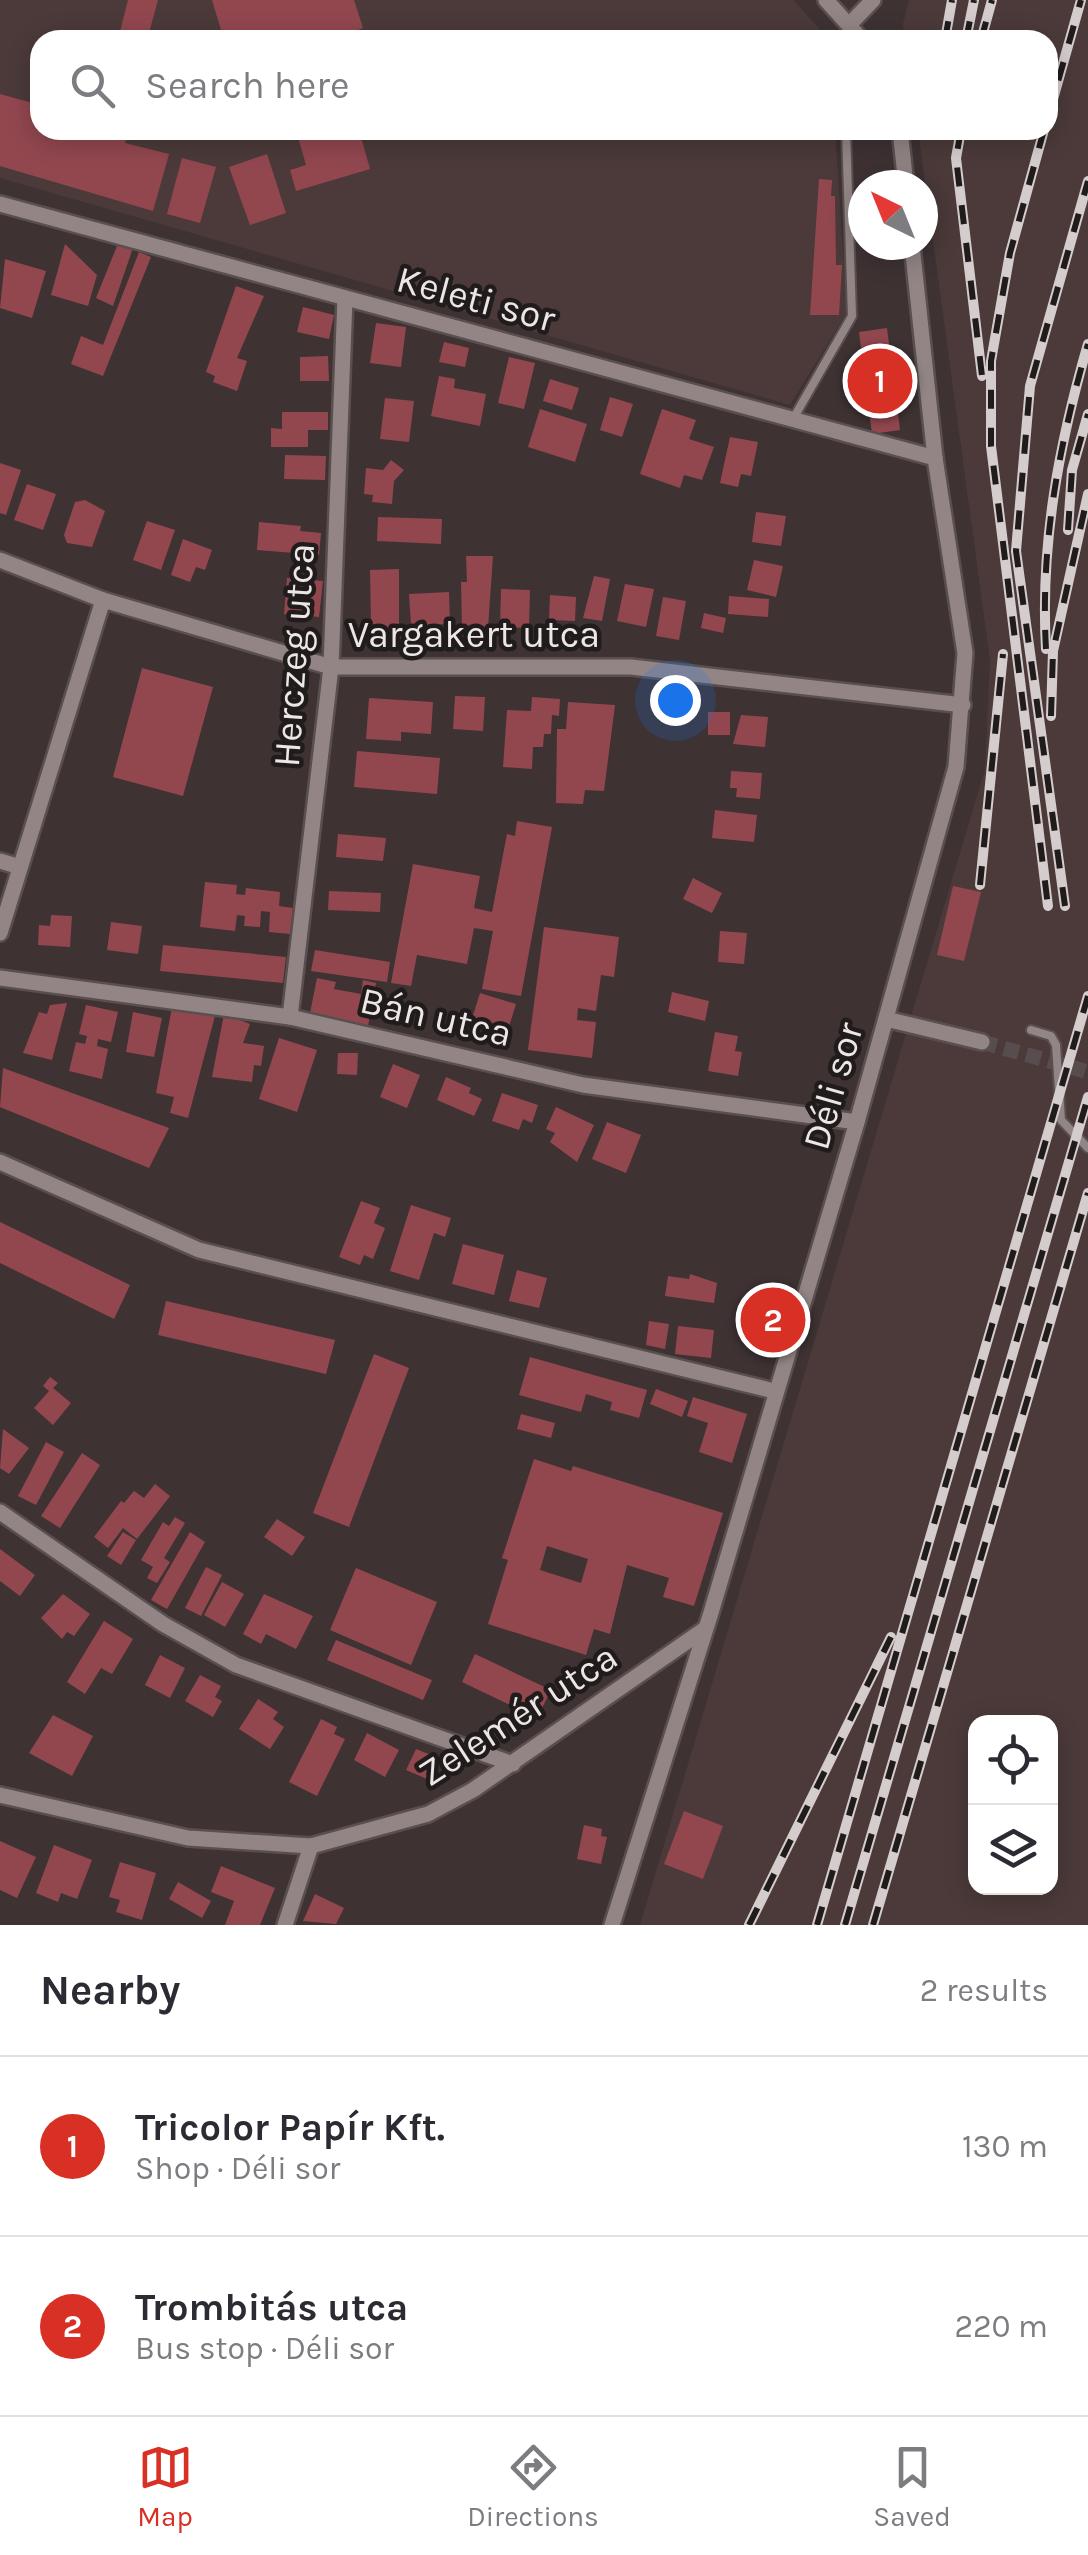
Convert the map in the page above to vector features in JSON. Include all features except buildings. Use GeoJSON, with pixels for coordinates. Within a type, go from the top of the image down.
{"type":"FeatureCollection","features":[{"type":"Feature","properties":{"kind":"street"},"geometry":{"type":"LineString","coordinates":[[826,0],[848,30]]}},
{"type":"Feature","properties":{"kind":"street"},"geometry":{"type":"LineString","coordinates":[[850,30],[873,0]]}},
{"type":"Feature","properties":{"kind":"street"},"geometry":{"type":"LineString","coordinates":[[901,140],[904,170]]}},
{"type":"Feature","properties":{"kind":"street","name":"Keleti sor"},"geometry":{"type":"LineString","coordinates":[[0,204],[935,458]]}},
{"type":"Feature","properties":{"kind":"street","name":"Déli sor"},"geometry":{"type":"LineString","coordinates":[[612,1925],[706,1628],[857,1122],[956,767],[965,653],[935,458],[914,260]]}},
{"type":"Feature","properties":{"kind":"street","name":"Herczeg utca"},"geometry":{"type":"LineString","coordinates":[[290,1017],[331,667],[346,298]]}},
{"type":"Feature","properties":{"kind":"street","name":"Vargakert utca"},"geometry":{"type":"LineString","coordinates":[[0,560],[103,600],[331,667],[630,668],[962,705]]}},
{"type":"Feature","properties":{"kind":"street"},"geometry":{"type":"LineString","coordinates":[[0,933],[103,600]]}},
{"type":"Feature","properties":{"kind":"street"},"geometry":{"type":"LineString","coordinates":[[0,861],[20,867]]}},
{"type":"Feature","properties":{"kind":"street","name":"Bán utca"},"geometry":{"type":"LineString","coordinates":[[0,978],[290,1017],[583,1084],[857,1122]]}},
{"type":"Feature","properties":{"kind":"street"},"geometry":{"type":"LineString","coordinates":[[886,1019],[982,1042]]}},
{"type":"Feature","properties":{"kind":"street"},"geometry":{"type":"LineString","coordinates":[[0,1162],[198,1250],[774,1391]]}},
{"type":"Feature","properties":{"kind":"street"},"geometry":{"type":"LineString","coordinates":[[0,1512],[164,1624],[236,1665],[513,1764]]}},
{"type":"Feature","properties":{"kind":"street","name":"Zelemér utca"},"geometry":{"type":"LineString","coordinates":[[0,1795],[188,1838],[311,1846],[428,1814],[513,1764],[706,1628]]}},
{"type":"Feature","properties":{"kind":"street"},"geometry":{"type":"LineString","coordinates":[[286,1925],[311,1846]]}},
{"type":"Feature","properties":{"kind":"lane"},"geometry":{"type":"LineString","coordinates":[[793,419],[852,316],[846,140]]}},
{"type":"Feature","properties":{"kind":"lane"},"geometry":{"type":"LineString","coordinates":[[1031,1030],[1051,1036],[1056,1045],[1061,1120],[1088,1148]]}},
{"type":"Feature","properties":{"kind":"shaded area"},"geometry":{"type":"Polygon","coordinates":[[[0,0],[793,0],[821,30],[30,30],[30,140],[836,140],[847,312],[790,405],[0,178],[0,0]]]}},
{"type":"Feature","properties":{"kind":"shaded area"},"geometry":{"type":"Polygon","coordinates":[[[909,0],[1088,0],[1088,1925],[640,1925],[985,769],[990,660],[936,260],[938,170],[923,170],[919,140],[1058,140],[1058,30],[904,30],[903,24],[909,0]]]}},
{"type":"Feature","properties":{"kind":"tunnel"},"geometry":{"type":"LineString","coordinates":[[982,1042],[1088,1072]]}},
{"type":"Feature","properties":{"kind":"railway"},"geometry":{"type":"LineString","coordinates":[[947,30],[952,0]]}},
{"type":"Feature","properties":{"kind":"railway"},"geometry":{"type":"LineString","coordinates":[[968,30],[974,0]]}},
{"type":"Feature","properties":{"kind":"railway"},"geometry":{"type":"LineString","coordinates":[[984,30],[992,0]]}},
{"type":"Feature","properties":{"kind":"railway"},"geometry":{"type":"LineString","coordinates":[[1058,82],[1081,0]]}},
{"type":"Feature","properties":{"kind":"railway"},"geometry":{"type":"LineString","coordinates":[[959,140],[956,158],[982,376]]}},
{"type":"Feature","properties":{"kind":"railway"},"geometry":{"type":"LineString","coordinates":[[1041,140],[1010,253],[991,361],[991,446],[1048,906]]}},
{"type":"Feature","properties":{"kind":"railway"},"geometry":{"type":"LineString","coordinates":[[1065,906],[1016,551],[1030,386],[1088,181]]}},
{"type":"Feature","properties":{"kind":"railway"},"geometry":{"type":"LineString","coordinates":[[1046,649],[1046,571],[1054,495],[1068,419],[1088,344]]}},
{"type":"Feature","properties":{"kind":"railway"},"geometry":{"type":"LineString","coordinates":[[1068,530],[1072,470],[1088,414]]}},
{"type":"Feature","properties":{"kind":"railway"},"geometry":{"type":"LineString","coordinates":[[1051,716],[1053,651],[1088,494]]}},
{"type":"Feature","properties":{"kind":"railway"},"geometry":{"type":"LineString","coordinates":[[980,885],[1003,654]]}},
{"type":"Feature","properties":{"kind":"railway"},"geometry":{"type":"LineString","coordinates":[[817,1925],[1088,996]]}},
{"type":"Feature","properties":{"kind":"railway"},"geometry":{"type":"LineString","coordinates":[[845,1925],[1088,1097]]}},
{"type":"Feature","properties":{"kind":"railway"},"geometry":{"type":"LineString","coordinates":[[873,1925],[1088,1193]]}},
{"type":"Feature","properties":{"kind":"railway"},"geometry":{"type":"LineString","coordinates":[[749,1925],[891,1637]]}},
{"type":"Feature","properties":{"kind":"place","name":"Tricolor Papír Kft."},"geometry":{"type":"Point","coordinates":[880,381]}},
{"type":"Feature","properties":{"kind":"place","name":"Trombitás utca"},"geometry":{"type":"Point","coordinates":[773,1320]}}]}
